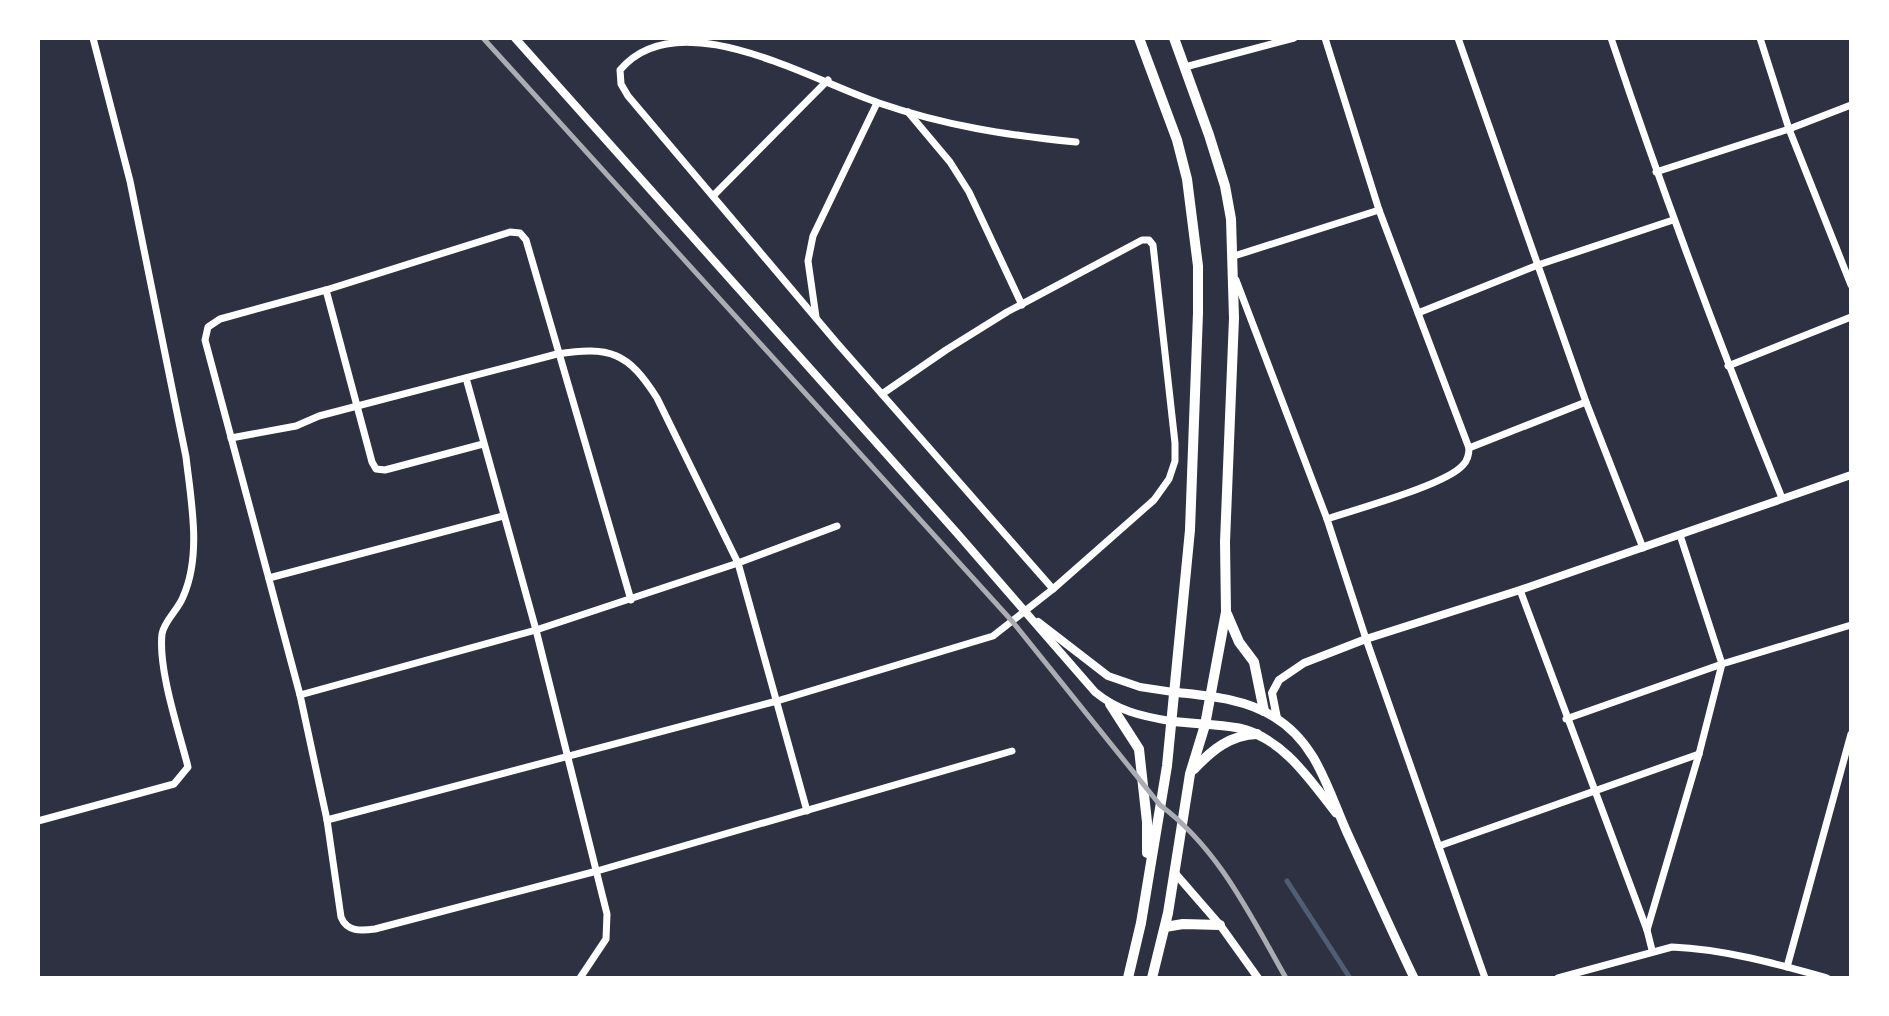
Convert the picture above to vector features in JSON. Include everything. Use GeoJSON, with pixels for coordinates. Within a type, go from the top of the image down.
{"type":"FeatureCollection","features":[{"type":"Feature","properties":{"kind":"main road"},"geometry":{"type":"LineString","coordinates":[[1128,978],[1141,923],[1167,766],[1190,530],[1198,313],[1194,218],[1177,140],[1139,38]]}},
{"type":"Feature","properties":{"kind":"main road"},"geometry":{"type":"LineString","coordinates":[[1152,978],[1165,927],[1190,774],[1205,725],[1226,612],[1225,542],[1234,318],[1231,219],[1225,186],[1174,38]]}},
{"type":"Feature","properties":{"kind":"main road"},"geometry":{"type":"LineString","coordinates":[[1226,612],[1239,642],[1254,662],[1264,711]]}},
{"type":"Feature","properties":{"kind":"main road"},"geometry":{"type":"LineString","coordinates":[[1173,692],[1211,697],[1264,711],[1277,718],[1307,748],[1321,768],[1340,819],[1414,978]]}},
{"type":"Feature","properties":{"kind":"main road"},"geometry":{"type":"LineString","coordinates":[[1110,704],[1139,749],[1147,822],[1146,884]]}},
{"type":"Feature","properties":{"kind":"main road"},"geometry":{"type":"LineString","coordinates":[[1170,721],[1242,729],[1257,734],[1292,760],[1340,819]]}},
{"type":"Feature","properties":{"kind":"main road"},"geometry":{"type":"LineString","coordinates":[[1190,774],[1206,755],[1223,743],[1243,735],[1257,734]]}},
{"type":"Feature","properties":{"kind":"main road"},"geometry":{"type":"LineString","coordinates":[[1165,927],[1220,925]]}},
{"type":"Feature","properties":{"kind":"street"},"geometry":{"type":"LineString","coordinates":[[38,821],[174,784],[188,767],[163,660],[162,631],[183,597],[192,563],[186,457],[130,181],[93,38]]}},
{"type":"Feature","properties":{"kind":"street"},"geometry":{"type":"LineString","coordinates":[[515,38],[1028,614],[1079,676],[1110,704],[1132,714],[1170,721]]}},
{"type":"Feature","properties":{"kind":"street"},"geometry":{"type":"LineString","coordinates":[[1185,67],[1294,38]]}},
{"type":"Feature","properties":{"kind":"street"},"geometry":{"type":"LineString","coordinates":[[1325,38],[1379,210],[1469,448],[1468,457],[1461,468],[1427,486],[1327,519]]}},
{"type":"Feature","properties":{"kind":"street"},"geometry":{"type":"LineString","coordinates":[[1458,38],[1586,402],[1643,548]]}},
{"type":"Feature","properties":{"kind":"street"},"geometry":{"type":"LineString","coordinates":[[1611,38],[1673,220],[1782,498]]}},
{"type":"Feature","properties":{"kind":"street"},"geometry":{"type":"LineString","coordinates":[[1760,38],[1789,129],[1851,285]]}},
{"type":"Feature","properties":{"kind":"street"},"geometry":{"type":"LineString","coordinates":[[1053,589],[816,319],[628,96],[621,84],[620,70],[641,49],[659,42],[712,42],[770,59],[828,80],[877,103],[908,112],[990,133],[1076,142]]}},
{"type":"Feature","properties":{"kind":"street"},"geometry":{"type":"LineString","coordinates":[[713,196],[828,80]]}},
{"type":"Feature","properties":{"kind":"street"},"geometry":{"type":"LineString","coordinates":[[816,319],[808,261],[813,236],[877,103]]}},
{"type":"Feature","properties":{"kind":"street"},"geometry":{"type":"LineString","coordinates":[[1656,172],[1789,129],[1851,105]]}},
{"type":"Feature","properties":{"kind":"street"},"geometry":{"type":"LineString","coordinates":[[908,112],[950,162],[969,192],[1022,305]]}},
{"type":"Feature","properties":{"kind":"street"},"geometry":{"type":"LineString","coordinates":[[1379,210],[1232,262],[1327,519],[1485,978]]}},
{"type":"Feature","properties":{"kind":"street"},"geometry":{"type":"LineString","coordinates":[[1418,313],[1538,265],[1673,220]]}},
{"type":"Feature","properties":{"kind":"street"},"geometry":{"type":"LineString","coordinates":[[631,600],[526,240],[520,233],[510,232],[326,290],[220,319],[208,327],[205,340],[300,695],[327,820],[341,917],[351,929],[375,929],[597,871],[1012,751]]}},
{"type":"Feature","properties":{"kind":"street"},"geometry":{"type":"LineString","coordinates":[[327,820],[777,701],[977,642],[993,636],[1028,614],[1154,500],[1169,479],[1175,461],[1153,245],[1149,240],[1142,240],[1022,305],[946,350],[882,394]]}},
{"type":"Feature","properties":{"kind":"street"},"geometry":{"type":"LineString","coordinates":[[326,290],[376,469],[385,470],[483,444]]}},
{"type":"Feature","properties":{"kind":"street"},"geometry":{"type":"LineString","coordinates":[[1728,366],[1851,317]]}},
{"type":"Feature","properties":{"kind":"street"},"geometry":{"type":"LineString","coordinates":[[231,438],[296,426],[319,416],[557,354],[588,349],[608,352],[625,360],[643,375],[657,398],[738,563],[807,811]]}},
{"type":"Feature","properties":{"kind":"street"},"geometry":{"type":"LineString","coordinates":[[466,378],[569,754],[608,926],[600,951],[580,978]]}},
{"type":"Feature","properties":{"kind":"street"},"geometry":{"type":"LineString","coordinates":[[1469,448],[1586,402]]}},
{"type":"Feature","properties":{"kind":"street"},"geometry":{"type":"LineString","coordinates":[[1277,718],[1272,693],[1279,680],[1304,663],[1366,639],[1520,590],[1851,475]]}},
{"type":"Feature","properties":{"kind":"street"},"geometry":{"type":"LineString","coordinates":[[269,578],[503,516]]}},
{"type":"Feature","properties":{"kind":"street"},"geometry":{"type":"LineString","coordinates":[[300,695],[536,630],[631,600],[837,526]]}},
{"type":"Feature","properties":{"kind":"street"},"geometry":{"type":"LineString","coordinates":[[1647,930],[1722,664],[1680,535]]}},
{"type":"Feature","properties":{"kind":"street"},"geometry":{"type":"LineString","coordinates":[[1520,590],[1652,950]]}},
{"type":"Feature","properties":{"kind":"street"},"geometry":{"type":"LineString","coordinates":[[1028,614],[1108,676],[1140,687],[1173,692]]}},
{"type":"Feature","properties":{"kind":"street"},"geometry":{"type":"LineString","coordinates":[[1566,719],[1722,664],[1851,625]]}},
{"type":"Feature","properties":{"kind":"street"},"geometry":{"type":"LineString","coordinates":[[1787,967],[1851,734]]}},
{"type":"Feature","properties":{"kind":"street"},"geometry":{"type":"LineString","coordinates":[[1439,846],[1699,754]]}},
{"type":"Feature","properties":{"kind":"street"},"geometry":{"type":"LineString","coordinates":[[1174,872],[1220,925],[1258,978]]}},
{"type":"Feature","properties":{"kind":"street"},"geometry":{"type":"LineString","coordinates":[[1558,978],[1672,947],[1692,948],[1787,967],[1827,978]]}},
{"type":"Feature","properties":{"kind":"waterway"},"geometry":{"type":"LineString","coordinates":[[1287,881],[1350,978]]}},
{"type":"Feature","properties":{"kind":"railway"},"geometry":{"type":"LineString","coordinates":[[483,38],[1012,621],[1160,805],[1181,822],[1216,862],[1246,907],[1286,978]]}}]}
